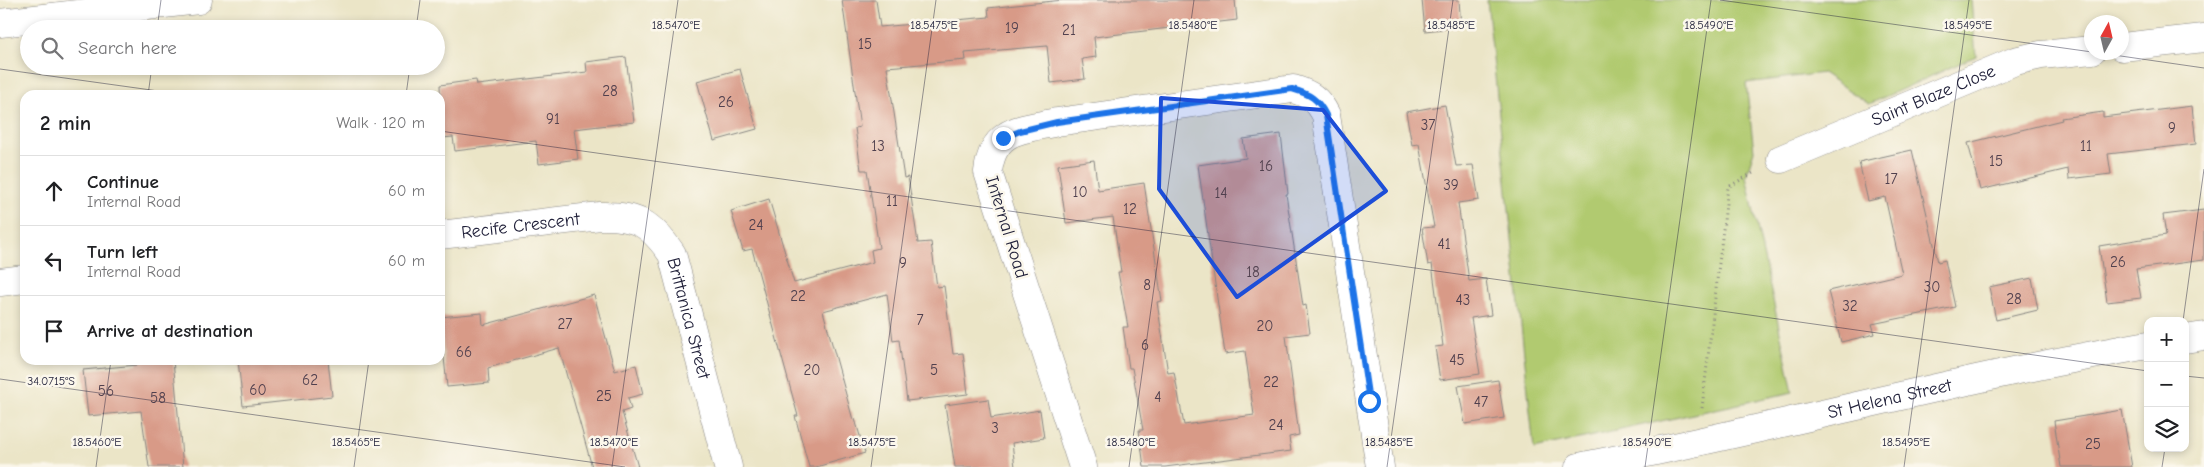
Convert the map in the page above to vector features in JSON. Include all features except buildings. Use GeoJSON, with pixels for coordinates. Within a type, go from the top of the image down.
{"type":"FeatureCollection","features":[{"type":"Feature","properties":{"kind":"street"},"geometry":{"type":"LineString","coordinates":[[26,20],[198,0]]}},
{"type":"Feature","properties":{"kind":"street"},"geometry":{"type":"LineString","coordinates":[[0,23],[20,21]]}},
{"type":"Feature","properties":{"kind":"street"},"geometry":{"type":"LineString","coordinates":[[2129,46],[2204,38]]}},
{"type":"Feature","properties":{"kind":"street","name":"Saint Blaze Close"},"geometry":{"type":"LineString","coordinates":[[1781,159],[2015,61],[2041,55],[2084,51]]}},
{"type":"Feature","properties":{"kind":"street","name":"Internal Road"},"geometry":{"type":"LineString","coordinates":[[1083,467],[988,172],[990,155],[1003,138],[1020,131],[1057,122],[1292,89],[1309,94],[1320,104],[1326,115],[1380,467]]}},
{"type":"Feature","properties":{"kind":"street","name":"Recife Crescent"},"geometry":{"type":"LineString","coordinates":[[445,234],[600,216]]}},
{"type":"Feature","properties":{"kind":"street","name":"Brittanica Street"},"geometry":{"type":"LineString","coordinates":[[600,216],[622,216],[644,223],[660,237],[672,254],[728,467]]}},
{"type":"Feature","properties":{"kind":"street"},"geometry":{"type":"LineString","coordinates":[[0,282],[20,280]]}},
{"type":"Feature","properties":{"kind":"street"},"geometry":{"type":"LineString","coordinates":[[2189,338],[2204,336]]}},
{"type":"Feature","properties":{"kind":"street","name":"St Helena Street"},"geometry":{"type":"LineString","coordinates":[[1579,467],[1633,462],[1698,443],[1826,413],[2087,356],[2144,347]]}},
{"type":"Feature","properties":{"kind":"path"},"geometry":{"type":"LineString","coordinates":[[1698,443],[1728,187],[1781,159]]}},
{"type":"Feature","properties":{"kind":"highlighted area"},"geometry":{"type":"Polygon","coordinates":[[[1161,98],[1323,110],[1386,191],[1237,297],[1159,189],[1161,98]]]}},
{"type":"Feature","properties":{"kind":"green space"},"geometry":{"type":"Polygon","coordinates":[[[1487,0],[1971,0],[1976,56],[1869,104],[1823,73],[1746,83],[1754,151],[1746,176],[1793,392],[1534,449],[1487,0]]]}},
{"type":"Feature","properties":{"kind":"route"},"geometry":{"type":"LineString","coordinates":[[1003,138],[1020,131],[1057,122],[1292,89],[1309,94],[1320,104],[1326,115],[1369,401]]}}]}
